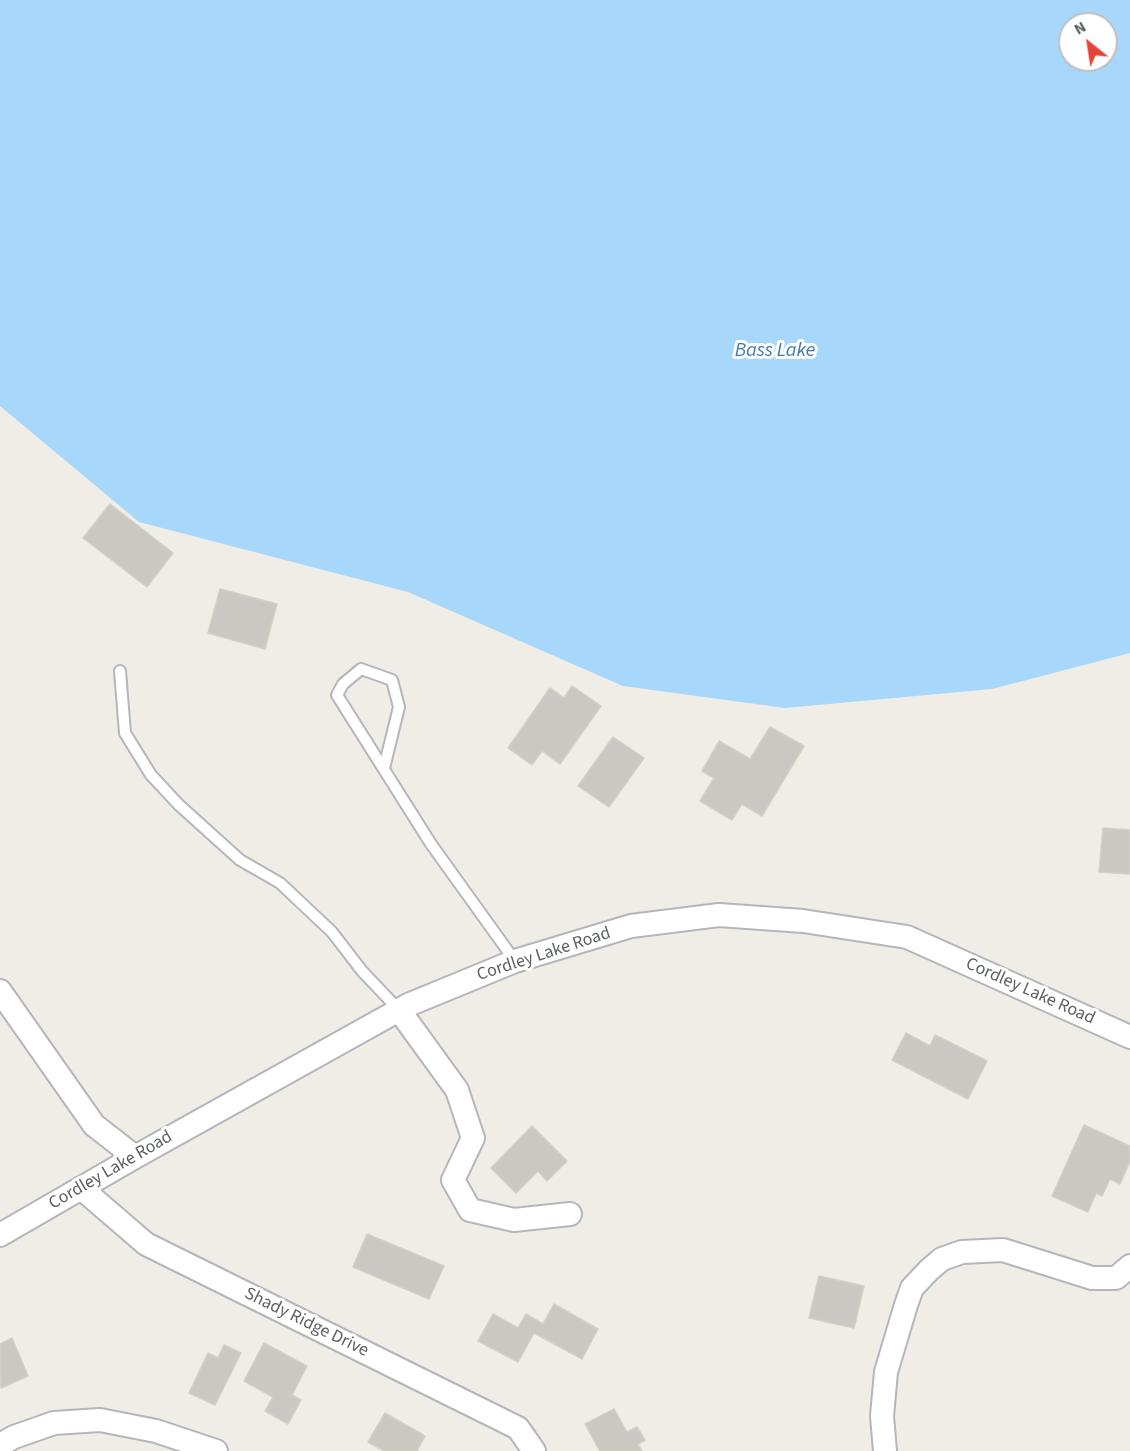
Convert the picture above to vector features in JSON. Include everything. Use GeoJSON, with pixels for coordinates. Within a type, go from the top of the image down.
{"type":"FeatureCollection","features":[{"type":"Feature","properties":{"kind":"street","name":"Cordley Lake Road"},"geometry":{"type":"LineString","coordinates":[[0,1235],[135,1156],[399,1010],[515,961],[631,926],[719,915],[803,921],[907,937],[1130,1037]]}},
{"type":"Feature","properties":{"kind":"street"},"geometry":{"type":"LineString","coordinates":[[2,998],[94,1125],[135,1156]]}},
{"type":"Feature","properties":{"kind":"street"},"geometry":{"type":"LineString","coordinates":[[399,1010],[457,1090],[472,1138],[453,1180],[470,1210],[514,1220],[570,1214]]}},
{"type":"Feature","properties":{"kind":"street","name":"Shady Ridge Drive"},"geometry":{"type":"LineString","coordinates":[[81,1188],[146,1244],[518,1428],[534,1451]]}},
{"type":"Feature","properties":{"kind":"street"},"geometry":{"type":"LineString","coordinates":[[885,1451],[882,1416],[886,1372],[902,1316],[912,1288],[942,1259],[962,1252],[1003,1250],[1092,1278],[1116,1278],[1130,1266]]}},
{"type":"Feature","properties":{"kind":"street"},"geometry":{"type":"LineString","coordinates":[[0,1445],[14,1437],[54,1423],[100,1420],[156,1431],[216,1451]]}},
{"type":"Feature","properties":{"kind":"lane"},"geometry":{"type":"LineString","coordinates":[[384,768],[399,707],[392,680],[361,669],[343,684],[337,695],[431,844],[515,961]]}},
{"type":"Feature","properties":{"kind":"lane"},"geometry":{"type":"LineString","coordinates":[[120,671],[125,733],[151,775],[179,805],[240,861],[279,883],[332,932],[362,971],[399,1010]]}},
{"type":"Feature","properties":{"kind":"water","name":"Bass Lake"},"geometry":{"type":"Polygon","coordinates":[[[0,0],[1130,0],[1130,653],[992,689],[785,708],[623,686],[408,592],[139,522],[0,406],[0,0]]]}},
{"type":"Feature","properties":{"kind":"building"},"geometry":{"type":"Polygon","coordinates":[[[110,504],[173,553],[147,587],[83,538],[110,504]]]}},
{"type":"Feature","properties":{"kind":"building"},"geometry":{"type":"Polygon","coordinates":[[[220,589],[277,604],[265,649],[208,633],[220,589]]]}},
{"type":"Feature","properties":{"kind":"building"},"geometry":{"type":"Polygon","coordinates":[[[572,686],[601,706],[560,764],[542,751],[532,765],[508,748],[550,688],[564,698],[572,686]]]}},
{"type":"Feature","properties":{"kind":"building"},"geometry":{"type":"Polygon","coordinates":[[[770,727],[804,746],[762,816],[742,804],[732,820],[700,801],[714,778],[702,771],[719,741],[750,759],[770,727]]]}},
{"type":"Feature","properties":{"kind":"building"},"geometry":{"type":"Polygon","coordinates":[[[613,737],[644,758],[609,807],[578,786],[613,737]]]}},
{"type":"Feature","properties":{"kind":"building"},"geometry":{"type":"Polygon","coordinates":[[[1103,828],[1130,830],[1130,874],[1099,872],[1103,828]]]}},
{"type":"Feature","properties":{"kind":"building"},"geometry":{"type":"Polygon","coordinates":[[[906,1033],[930,1046],[935,1035],[987,1061],[968,1099],[892,1060],[906,1033]]]}},
{"type":"Feature","properties":{"kind":"building"},"geometry":{"type":"Polygon","coordinates":[[[1084,1125],[1130,1146],[1130,1161],[1120,1184],[1110,1179],[1102,1196],[1096,1193],[1088,1212],[1052,1196],[1084,1125]]]}},
{"type":"Feature","properties":{"kind":"building"},"geometry":{"type":"Polygon","coordinates":[[[532,1126],[567,1161],[547,1181],[538,1171],[516,1193],[491,1168],[532,1126]]]}},
{"type":"Feature","properties":{"kind":"building"},"geometry":{"type":"Polygon","coordinates":[[[367,1234],[444,1266],[429,1299],[353,1267],[367,1234]]]}},
{"type":"Feature","properties":{"kind":"building"},"geometry":{"type":"Polygon","coordinates":[[[819,1276],[864,1286],[854,1328],[809,1318],[819,1276]]]}},
{"type":"Feature","properties":{"kind":"building"},"geometry":{"type":"Polygon","coordinates":[[[554,1304],[598,1329],[582,1359],[534,1333],[518,1362],[478,1341],[493,1314],[518,1328],[526,1314],[543,1324],[554,1304]]]}},
{"type":"Feature","properties":{"kind":"building"},"geometry":{"type":"Polygon","coordinates":[[[12,1338],[28,1376],[1,1388],[0,1344],[12,1338]]]}},
{"type":"Feature","properties":{"kind":"building"},"geometry":{"type":"Polygon","coordinates":[[[264,1343],[307,1366],[292,1395],[301,1400],[288,1424],[265,1411],[273,1397],[244,1381],[264,1343]]]}},
{"type":"Feature","properties":{"kind":"building"},"geometry":{"type":"Polygon","coordinates":[[[224,1345],[241,1353],[215,1405],[189,1393],[208,1353],[218,1358],[224,1345]]]}},
{"type":"Feature","properties":{"kind":"building"},"geometry":{"type":"Polygon","coordinates":[[[614,1409],[627,1432],[637,1427],[645,1440],[638,1444],[642,1451],[600,1451],[585,1424],[614,1409]]]}},
{"type":"Feature","properties":{"kind":"building"},"geometry":{"type":"Polygon","coordinates":[[[385,1413],[425,1436],[417,1451],[384,1451],[368,1442],[385,1413]]]}}]}
